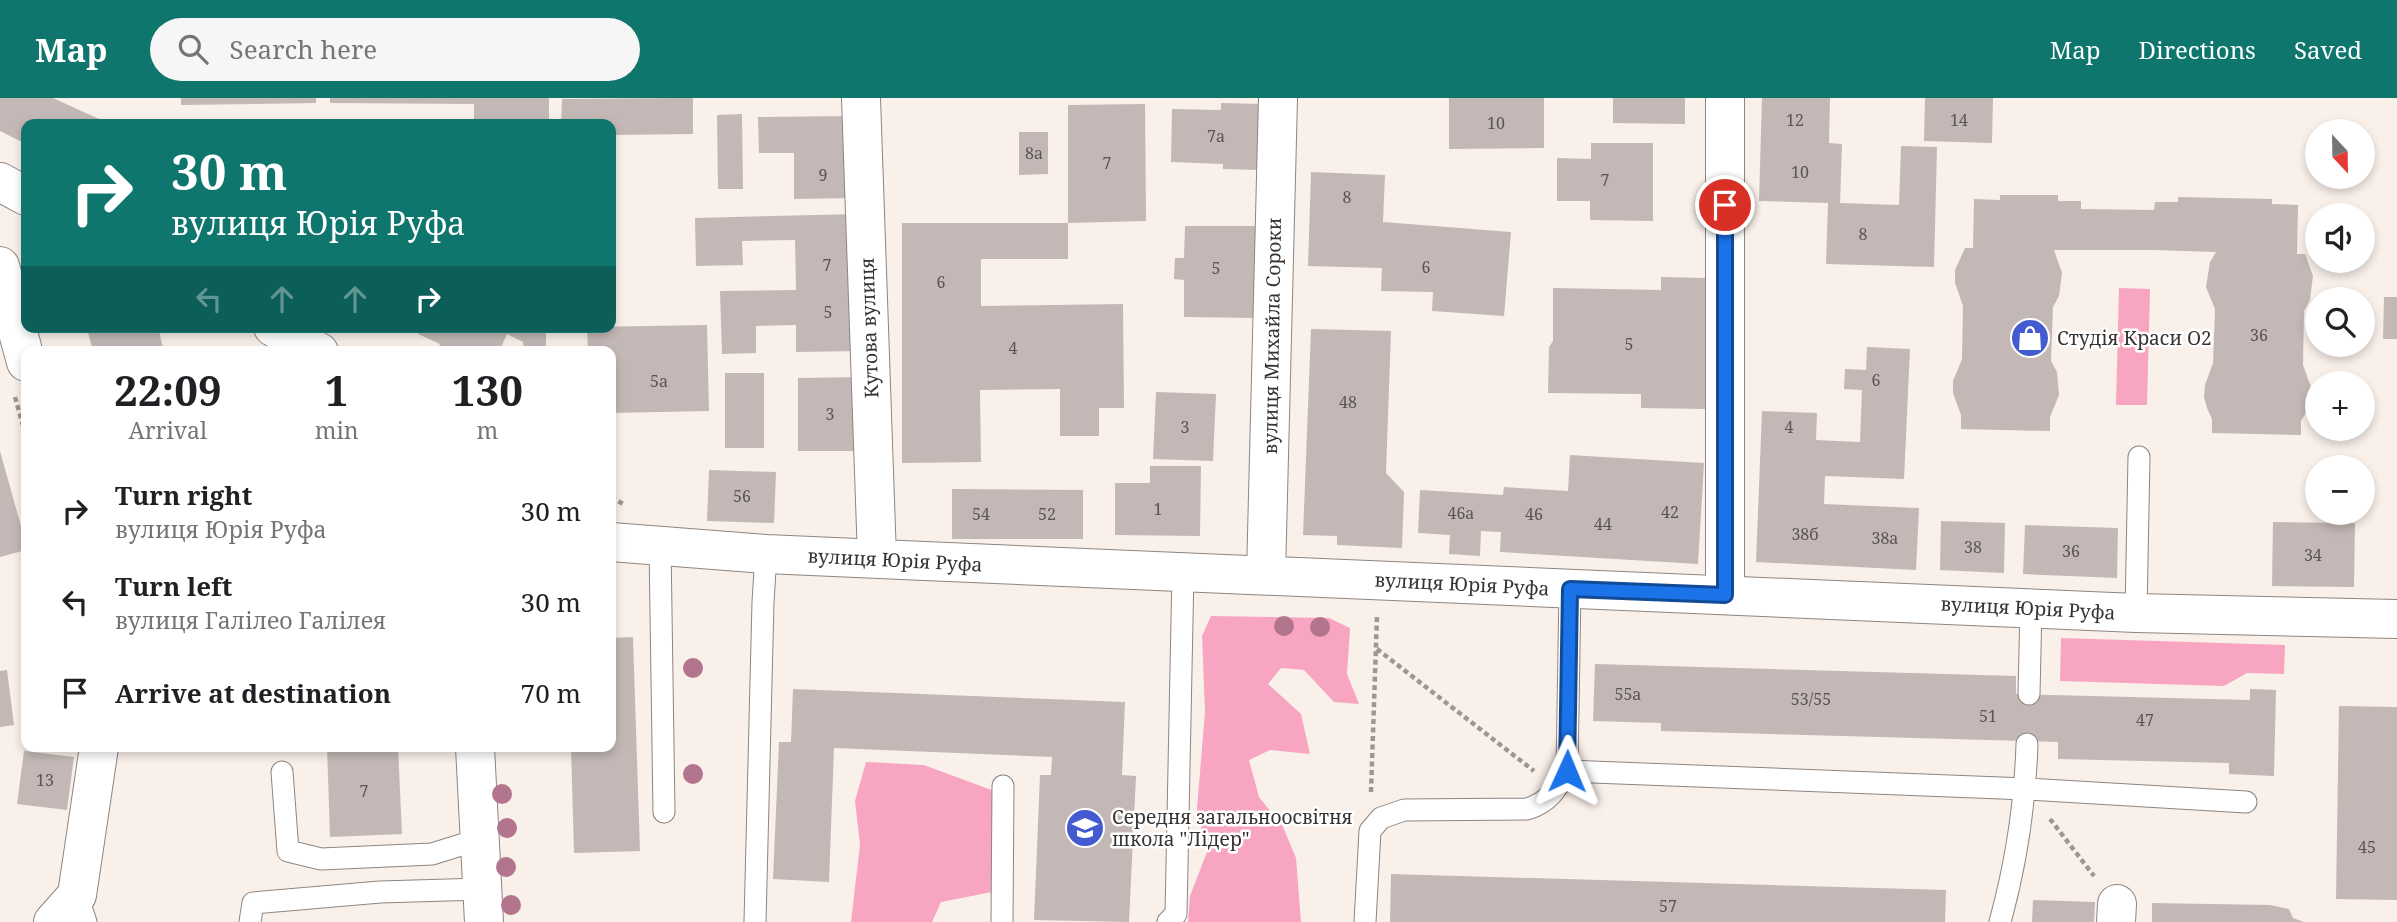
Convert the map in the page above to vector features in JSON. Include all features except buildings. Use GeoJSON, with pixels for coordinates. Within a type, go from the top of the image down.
{"type":"FeatureCollection","features":[{"type":"Feature","properties":{"kind":"street","name":"Кутова вулиця"},"geometry":{"type":"LineString","coordinates":[[861,98],[877,558]]}},
{"type":"Feature","properties":{"kind":"street","name":"вулиця Михайла Сороки"},"geometry":{"type":"LineString","coordinates":[[1266,575],[1278,98]]}},
{"type":"Feature","properties":{"kind":"street"},"geometry":{"type":"LineString","coordinates":[[1725,98],[1725,595]]}},
{"type":"Feature","properties":{"kind":"street"},"geometry":{"type":"LineString","coordinates":[[0,182],[21,193]]}},
{"type":"Feature","properties":{"kind":"street"},"geometry":{"type":"LineString","coordinates":[[0,266],[22,346]]}},
{"type":"Feature","properties":{"kind":"street"},"geometry":{"type":"LineString","coordinates":[[284,333],[308,346]]}},
{"type":"Feature","properties":{"kind":"street"},"geometry":{"type":"LineString","coordinates":[[616,517],[660,545]]}},
{"type":"Feature","properties":{"kind":"street","name":"вулиця Юрія Руфа"},"geometry":{"type":"LineString","coordinates":[[616,542],[766,554],[2136,613],[2397,620]]}},
{"type":"Feature","properties":{"kind":"street"},"geometry":{"type":"LineString","coordinates":[[72,913],[98,752]]}},
{"type":"Feature","properties":{"kind":"street"},"geometry":{"type":"LineString","coordinates":[[475,752],[483,906]]}},
{"type":"Feature","properties":{"kind":"lane"},"geometry":{"type":"LineString","coordinates":[[2136,613],[2139,457]]}},
{"type":"Feature","properties":{"kind":"lane"},"geometry":{"type":"LineString","coordinates":[[660,545],[664,812]]}},
{"type":"Feature","properties":{"kind":"lane"},"geometry":{"type":"LineString","coordinates":[[755,922],[766,554]]}},
{"type":"Feature","properties":{"kind":"lane"},"geometry":{"type":"LineString","coordinates":[[1168,922],[1177,914],[1183,572]]}},
{"type":"Feature","properties":{"kind":"lane"},"geometry":{"type":"LineString","coordinates":[[1365,922],[1370,831],[1381,818],[1404,810],[1527,809],[1542,804],[1562,780],[1570,589]]}},
{"type":"Feature","properties":{"kind":"lane"},"geometry":{"type":"LineString","coordinates":[[2029,694],[2031,607]]}},
{"type":"Feature","properties":{"kind":"lane"},"geometry":{"type":"LineString","coordinates":[[2000,922],[2012,880],[2026,789],[2027,744]]}},
{"type":"Feature","properties":{"kind":"lane"},"geometry":{"type":"LineString","coordinates":[[282,772],[288,851],[321,859],[432,853],[480,839]]}},
{"type":"Feature","properties":{"kind":"lane"},"geometry":{"type":"LineString","coordinates":[[1562,780],[2026,789],[2246,802]]}},
{"type":"Feature","properties":{"kind":"lane"},"geometry":{"type":"LineString","coordinates":[[1002,922],[1003,786]]}},
{"type":"Feature","properties":{"kind":"lane"},"geometry":{"type":"LineString","coordinates":[[250,922],[253,903],[380,892],[483,906]]}},
{"type":"Feature","properties":{"kind":"path"},"geometry":{"type":"LineString","coordinates":[[1370,831],[1380,580]]}},
{"type":"Feature","properties":{"kind":"path"},"geometry":{"type":"LineString","coordinates":[[1377,649],[1562,780]]}},
{"type":"Feature","properties":{"kind":"path"},"geometry":{"type":"LineString","coordinates":[[2026,789],[2117,913]]}},
{"type":"Feature","properties":{"kind":"shaded area"},"geometry":{"type":"Polygon","coordinates":[[[2119,288],[2150,289],[2147,405],[2116,405],[2119,288]]]}},
{"type":"Feature","properties":{"kind":"shaded area"},"geometry":{"type":"Polygon","coordinates":[[[1211,616],[1329,618],[1350,628],[1347,674],[1359,704],[1334,702],[1304,670],[1281,668],[1268,684],[1301,714],[1310,754],[1270,750],[1249,760],[1259,797],[1283,827],[1296,858],[1301,922],[1188,922],[1190,896],[1207,852],[1197,809],[1205,711],[1202,636],[1211,616]]]}},
{"type":"Feature","properties":{"kind":"shaded area"},"geometry":{"type":"Polygon","coordinates":[[[2061,638],[2285,645],[2284,674],[2247,673],[2224,686],[2060,681],[2061,638]]]}},
{"type":"Feature","properties":{"kind":"shaded area"},"geometry":{"type":"Polygon","coordinates":[[[866,762],[924,765],[994,791],[997,891],[941,902],[932,922],[851,922],[860,845],[855,801],[866,762]]]}},
{"type":"Feature","properties":{"kind":"place","name":"Студія Краси O2"},"geometry":{"type":"Point","coordinates":[2030,338]}},
{"type":"Feature","properties":{"kind":"place","name":"Середня загальноосвітня школа \"Лідер\""},"geometry":{"type":"Point","coordinates":[1085,828]}},
{"type":"Feature","properties":{"kind":"route"},"geometry":{"type":"LineString","coordinates":[[1567,771],[1570,589],[1725,595],[1725,205]]}}]}
